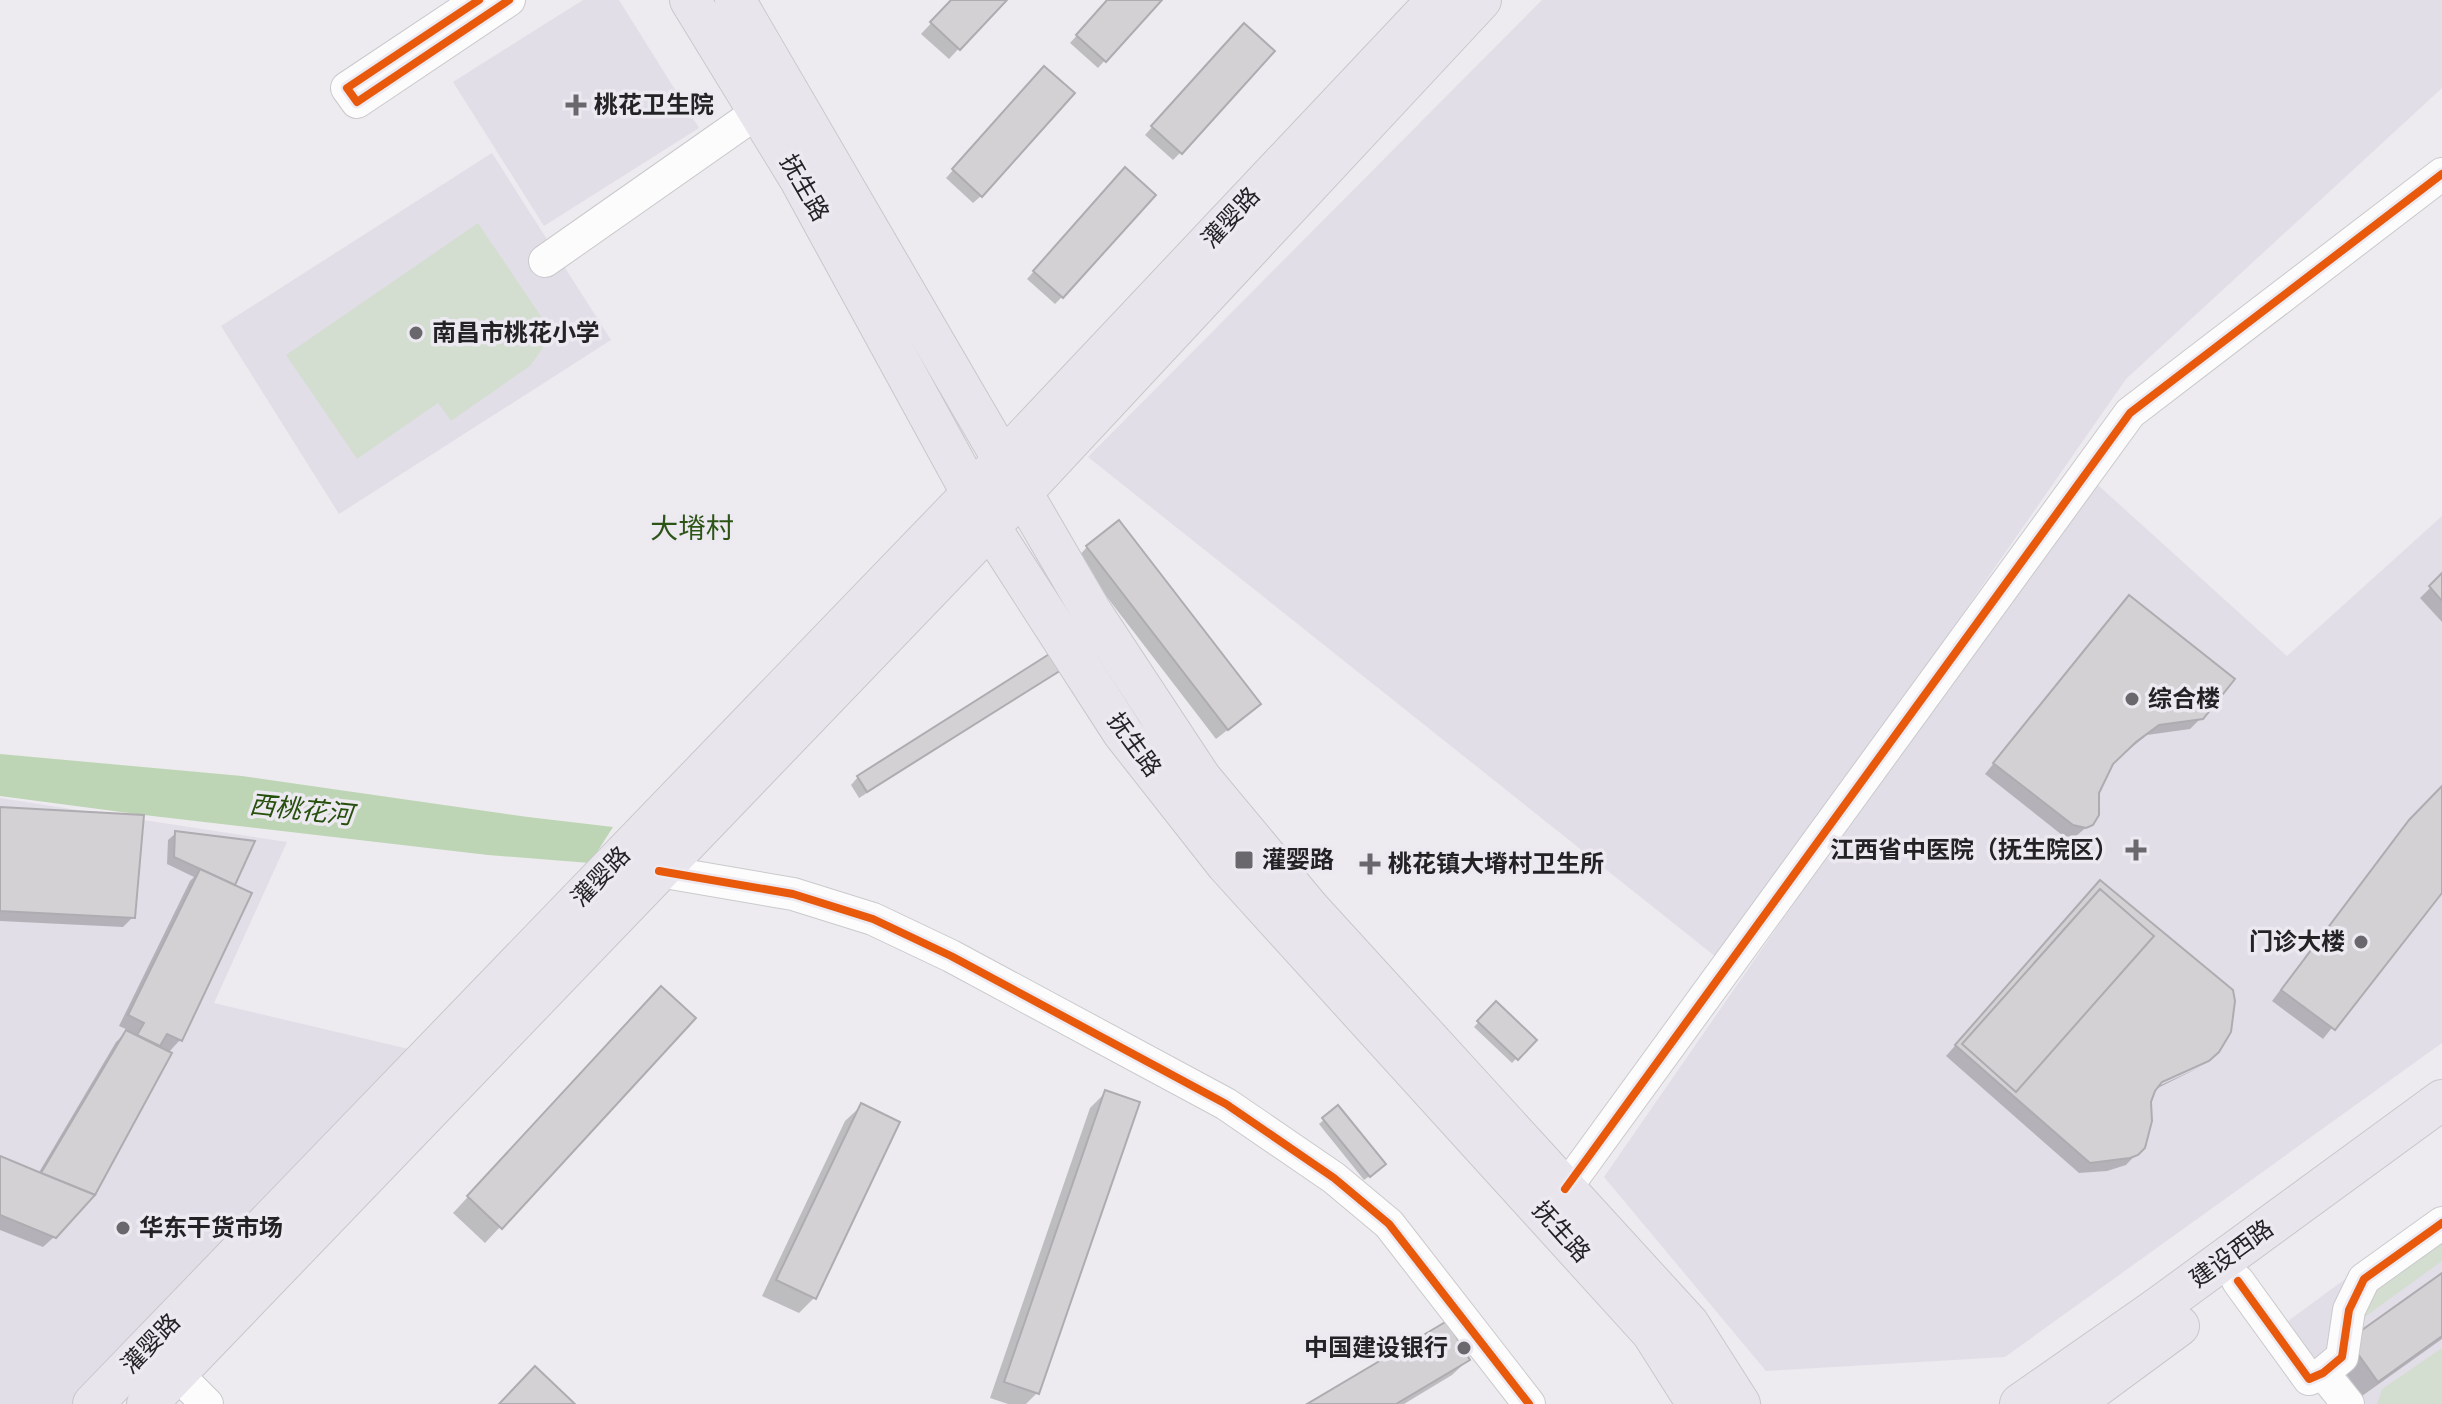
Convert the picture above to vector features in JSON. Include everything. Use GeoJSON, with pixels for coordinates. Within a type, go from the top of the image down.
{"type":"FeatureCollection","features":[{"type":"Feature","properties":{"kind":"main road","name":"抚生路"},"geometry":{"type":"LineString","coordinates":[[690,0],[799,178],[981,510],[1123,733],[1226,864],[1652,1333],[1697,1404]]}},
{"type":"Feature","properties":{"kind":"main road","name":"抚生路"},"geometry":{"type":"LineString","coordinates":[[735,0],[1091,611],[1201,778],[1310,909],[1689,1324],[1740,1404]]}},
{"type":"Feature","properties":{"kind":"main road","name":"灌婴路"},"geometry":{"type":"LineString","coordinates":[[147,1404],[659,871],[1437,0]]}},
{"type":"Feature","properties":{"kind":"main road","name":"灌婴路"},"geometry":{"type":"LineString","coordinates":[[1012,476],[1481,0]]}},
{"type":"Feature","properties":{"kind":"main road","name":"灌婴路"},"geometry":{"type":"LineString","coordinates":[[93,1404],[981,510]]}},
{"type":"Feature","properties":{"kind":"main road","name":"建设西路"},"geometry":{"type":"LineString","coordinates":[[2020,1404],[2156,1309],[2442,1100]]}},
{"type":"Feature","properties":{"kind":"main road","name":"建设西路"},"geometry":{"type":"LineString","coordinates":[[2073,1404],[2442,1128]]}},
{"type":"Feature","properties":{"kind":"street"},"geometry":{"type":"LineString","coordinates":[[479,0],[347,88],[357,102],[509,0]]}},
{"type":"Feature","properties":{"kind":"street"},"geometry":{"type":"LineString","coordinates":[[545,261],[759,111]]}},
{"type":"Feature","properties":{"kind":"street"},"geometry":{"type":"LineString","coordinates":[[1565,1189],[2130,413],[2442,174]]}},
{"type":"Feature","properties":{"kind":"street"},"geometry":{"type":"LineString","coordinates":[[659,871],[793,894],[873,919],[951,956],[1226,1104],[1334,1178],[1389,1224],[1529,1404]]}},
{"type":"Feature","properties":{"kind":"street"},"geometry":{"type":"LineString","coordinates":[[2238,1281],[2309,1379],[2323,1373],[2342,1357],[2349,1310],[2364,1279],[2442,1223]]}},
{"type":"Feature","properties":{"kind":"street"},"geometry":{"type":"LineString","coordinates":[[176,1373],[207,1404]]}},
{"type":"Feature","properties":{"kind":"street"},"geometry":{"type":"LineString","coordinates":[[2323,1373],[2348,1404]]}},
{"type":"Feature","properties":{"kind":"shaded area","name":"桃花卫生院"},"geometry":{"type":"Polygon","coordinates":[[[583,0],[619,0],[699,128],[544,226],[453,82],[583,0]]]}},
{"type":"Feature","properties":{"kind":"shaded area"},"geometry":{"type":"Polygon","coordinates":[[[1542,0],[2442,0],[2442,88],[2126,379],[1721,961],[1088,457],[1542,0]]]}},
{"type":"Feature","properties":{"kind":"shaded area","name":"南昌市桃花小学"},"geometry":{"type":"Polygon","coordinates":[[[492,153],[611,340],[339,514],[221,326],[492,153]]]}},
{"type":"Feature","properties":{"kind":"shaded area"},"geometry":{"type":"Polygon","coordinates":[[[478,223],[553,334],[530,366],[451,421],[438,403],[357,459],[286,355],[478,223]]]}},
{"type":"Feature","properties":{"kind":"shaded area","name":"江西省中医院（抚生院区）"},"geometry":{"type":"Polygon","coordinates":[[[2089,477],[2287,656],[2442,516],[2442,1043],[2005,1357],[1766,1371],[1604,1177],[2089,477]]]}},
{"type":"Feature","properties":{"kind":"shaded area","name":"华东干货市场"},"geometry":{"type":"Polygon","coordinates":[[[0,798],[287,842],[214,1003],[417,1051],[75,1404],[0,1404],[0,798]]]}},
{"type":"Feature","properties":{"kind":"shaded area"},"geometry":{"type":"Polygon","coordinates":[[[2442,1208],[2442,1404],[2337,1404],[2277,1329],[2442,1208]]]}},
{"type":"Feature","properties":{"kind":"shaded area"},"geometry":{"type":"Polygon","coordinates":[[[2442,1232],[2442,1261],[2355,1324],[2362,1301],[2442,1232]]]}},
{"type":"Feature","properties":{"kind":"shaded area"},"geometry":{"type":"Polygon","coordinates":[[[2442,1348],[2442,1404],[2377,1404],[2382,1389],[2442,1348]]]}},
{"type":"Feature","properties":{"kind":"water","name":"西桃花河"},"geometry":{"type":"Polygon","coordinates":[[[0,754],[242,776],[613,827],[590,863],[488,855],[144,815],[0,796],[0,754]]]}},
{"type":"Feature","properties":{"kind":"building"},"geometry":{"type":"Polygon","coordinates":[[[951,0],[1007,0],[960,50],[930,22],[951,0]]]}},
{"type":"Feature","properties":{"kind":"building"},"geometry":{"type":"Polygon","coordinates":[[[1107,0],[1162,0],[1106,62],[1076,35],[1107,0]]]}},
{"type":"Feature","properties":{"kind":"building"},"geometry":{"type":"Polygon","coordinates":[[[1244,23],[1275,51],[1182,154],[1151,126],[1244,23]]]}},
{"type":"Feature","properties":{"kind":"building"},"geometry":{"type":"Polygon","coordinates":[[[1044,66],[1075,93],[982,197],[952,169],[1044,66]]]}},
{"type":"Feature","properties":{"kind":"building"},"geometry":{"type":"Polygon","coordinates":[[[1125,167],[1156,195],[1063,298],[1033,271],[1125,167]]]}},
{"type":"Feature","properties":{"kind":"building"},"geometry":{"type":"Polygon","coordinates":[[[1119,520],[1261,704],[1228,730],[1086,546],[1119,520]]]}},
{"type":"Feature","properties":{"kind":"building"},"geometry":{"type":"Polygon","coordinates":[[[2442,573],[2442,601],[2429,586],[2442,573]]]}},
{"type":"Feature","properties":{"kind":"building","name":"综合楼"},"geometry":{"type":"Polygon","coordinates":[[[2129,595],[2235,679],[2203,719],[2159,725],[2113,764],[2099,793],[2099,815],[2093,825],[2086,828],[2073,825],[1993,763],[2129,595]]]}},
{"type":"Feature","properties":{"kind":"building"},"geometry":{"type":"Polygon","coordinates":[[[1054,651],[1066,667],[867,792],[857,776],[1054,651]]]}},
{"type":"Feature","properties":{"kind":"building","name":"门诊大楼"},"geometry":{"type":"Polygon","coordinates":[[[2442,786],[2442,893],[2335,1030],[2281,990],[2409,820],[2442,786]]]}},
{"type":"Feature","properties":{"kind":"building"},"geometry":{"type":"Polygon","coordinates":[[[0,807],[144,815],[135,918],[0,911],[0,807]]]}},
{"type":"Feature","properties":{"kind":"building"},"geometry":{"type":"Polygon","coordinates":[[[175,831],[255,841],[235,885],[174,857],[175,831]]]}},
{"type":"Feature","properties":{"kind":"building"},"geometry":{"type":"Polygon","coordinates":[[[200,869],[252,893],[182,1041],[167,1034],[160,1046],[137,1035],[144,1023],[128,1015],[200,869]]]}},
{"type":"Feature","properties":{"kind":"building"},"geometry":{"type":"Polygon","coordinates":[[[2100,880],[2233,990],[2235,1001],[2231,1032],[2219,1052],[2209,1061],[2162,1082],[2155,1091],[2145,1148],[2130,1158],[2090,1163],[1955,1045],[2100,880]]]}},
{"type":"Feature","properties":{"kind":"building"},"geometry":{"type":"Polygon","coordinates":[[[2100,889],[2154,936],[2016,1092],[1962,1044],[2100,889]]]}},
{"type":"Feature","properties":{"kind":"building"},"geometry":{"type":"Polygon","coordinates":[[[661,986],[696,1018],[502,1229],[467,1196],[661,986]]]}},
{"type":"Feature","properties":{"kind":"building"},"geometry":{"type":"Polygon","coordinates":[[[1496,1001],[1537,1040],[1518,1060],[1477,1021],[1496,1001]]]}},
{"type":"Feature","properties":{"kind":"building"},"geometry":{"type":"Polygon","coordinates":[[[126,1030],[172,1053],[95,1195],[41,1173],[126,1030]]]}},
{"type":"Feature","properties":{"kind":"building"},"geometry":{"type":"Polygon","coordinates":[[[1105,1090],[1140,1102],[1039,1394],[1004,1382],[1105,1090]]]}},
{"type":"Feature","properties":{"kind":"building"},"geometry":{"type":"Polygon","coordinates":[[[861,1103],[900,1122],[816,1299],[776,1280],[861,1103]]]}},
{"type":"Feature","properties":{"kind":"building"},"geometry":{"type":"Polygon","coordinates":[[[1338,1105],[1386,1164],[1370,1177],[1322,1118],[1338,1105]]]}},
{"type":"Feature","properties":{"kind":"building"},"geometry":{"type":"Polygon","coordinates":[[[0,1156],[95,1195],[56,1238],[0,1215],[0,1156]]]}},
{"type":"Feature","properties":{"kind":"building"},"geometry":{"type":"Polygon","coordinates":[[[2442,1273],[2442,1336],[2378,1382],[2348,1340],[2442,1273]]]}},
{"type":"Feature","properties":{"kind":"building"},"geometry":{"type":"Polygon","coordinates":[[[1447,1321],[1470,1360],[1396,1404],[1307,1404],[1447,1321]]]}},
{"type":"Feature","properties":{"kind":"building"},"geometry":{"type":"Polygon","coordinates":[[[535,1366],[575,1404],[499,1404],[535,1366]]]}},
{"type":"Feature","properties":{"kind":"cycle path"},"geometry":{"type":"LineString","coordinates":[[479,0],[347,88],[357,102],[509,0]]}},
{"type":"Feature","properties":{"kind":"cycle path"},"geometry":{"type":"LineString","coordinates":[[1565,1189],[2130,413],[2442,174]]}},
{"type":"Feature","properties":{"kind":"cycle path"},"geometry":{"type":"LineString","coordinates":[[659,871],[793,894],[873,919],[951,956],[1226,1104],[1334,1178],[1389,1224],[1529,1404]]}},
{"type":"Feature","properties":{"kind":"cycle path"},"geometry":{"type":"LineString","coordinates":[[2238,1281],[2309,1379],[2323,1373],[2342,1357],[2349,1310],[2364,1279],[2442,1223]]}},
{"type":"Feature","properties":{"kind":"place","name":"桃花卫生院"},"geometry":{"type":"Point","coordinates":[576,105]}},
{"type":"Feature","properties":{"kind":"place","name":"南昌市桃花小学"},"geometry":{"type":"Point","coordinates":[416,333]}},
{"type":"Feature","properties":{"kind":"place","name":"综合楼"},"geometry":{"type":"Point","coordinates":[2132,699]}},
{"type":"Feature","properties":{"kind":"place","name":"江西省中医院（抚生院区）"},"geometry":{"type":"Point","coordinates":[2136,850]}},
{"type":"Feature","properties":{"kind":"place","name":"灌婴路"},"geometry":{"type":"Point","coordinates":[1244,860]}},
{"type":"Feature","properties":{"kind":"place","name":"桃花镇大塉村卫生所"},"geometry":{"type":"Point","coordinates":[1370,864]}},
{"type":"Feature","properties":{"kind":"place","name":"门诊大楼"},"geometry":{"type":"Point","coordinates":[2361,942]}},
{"type":"Feature","properties":{"kind":"place","name":"华东干货市场"},"geometry":{"type":"Point","coordinates":[123,1228]}},
{"type":"Feature","properties":{"kind":"place","name":"中国建设银行"},"geometry":{"type":"Point","coordinates":[1464,1348]}},
{"type":"Feature","properties":{"kind":"district","name":"大塉村"},"geometry":{"type":"Point","coordinates":[692,529]}}]}
